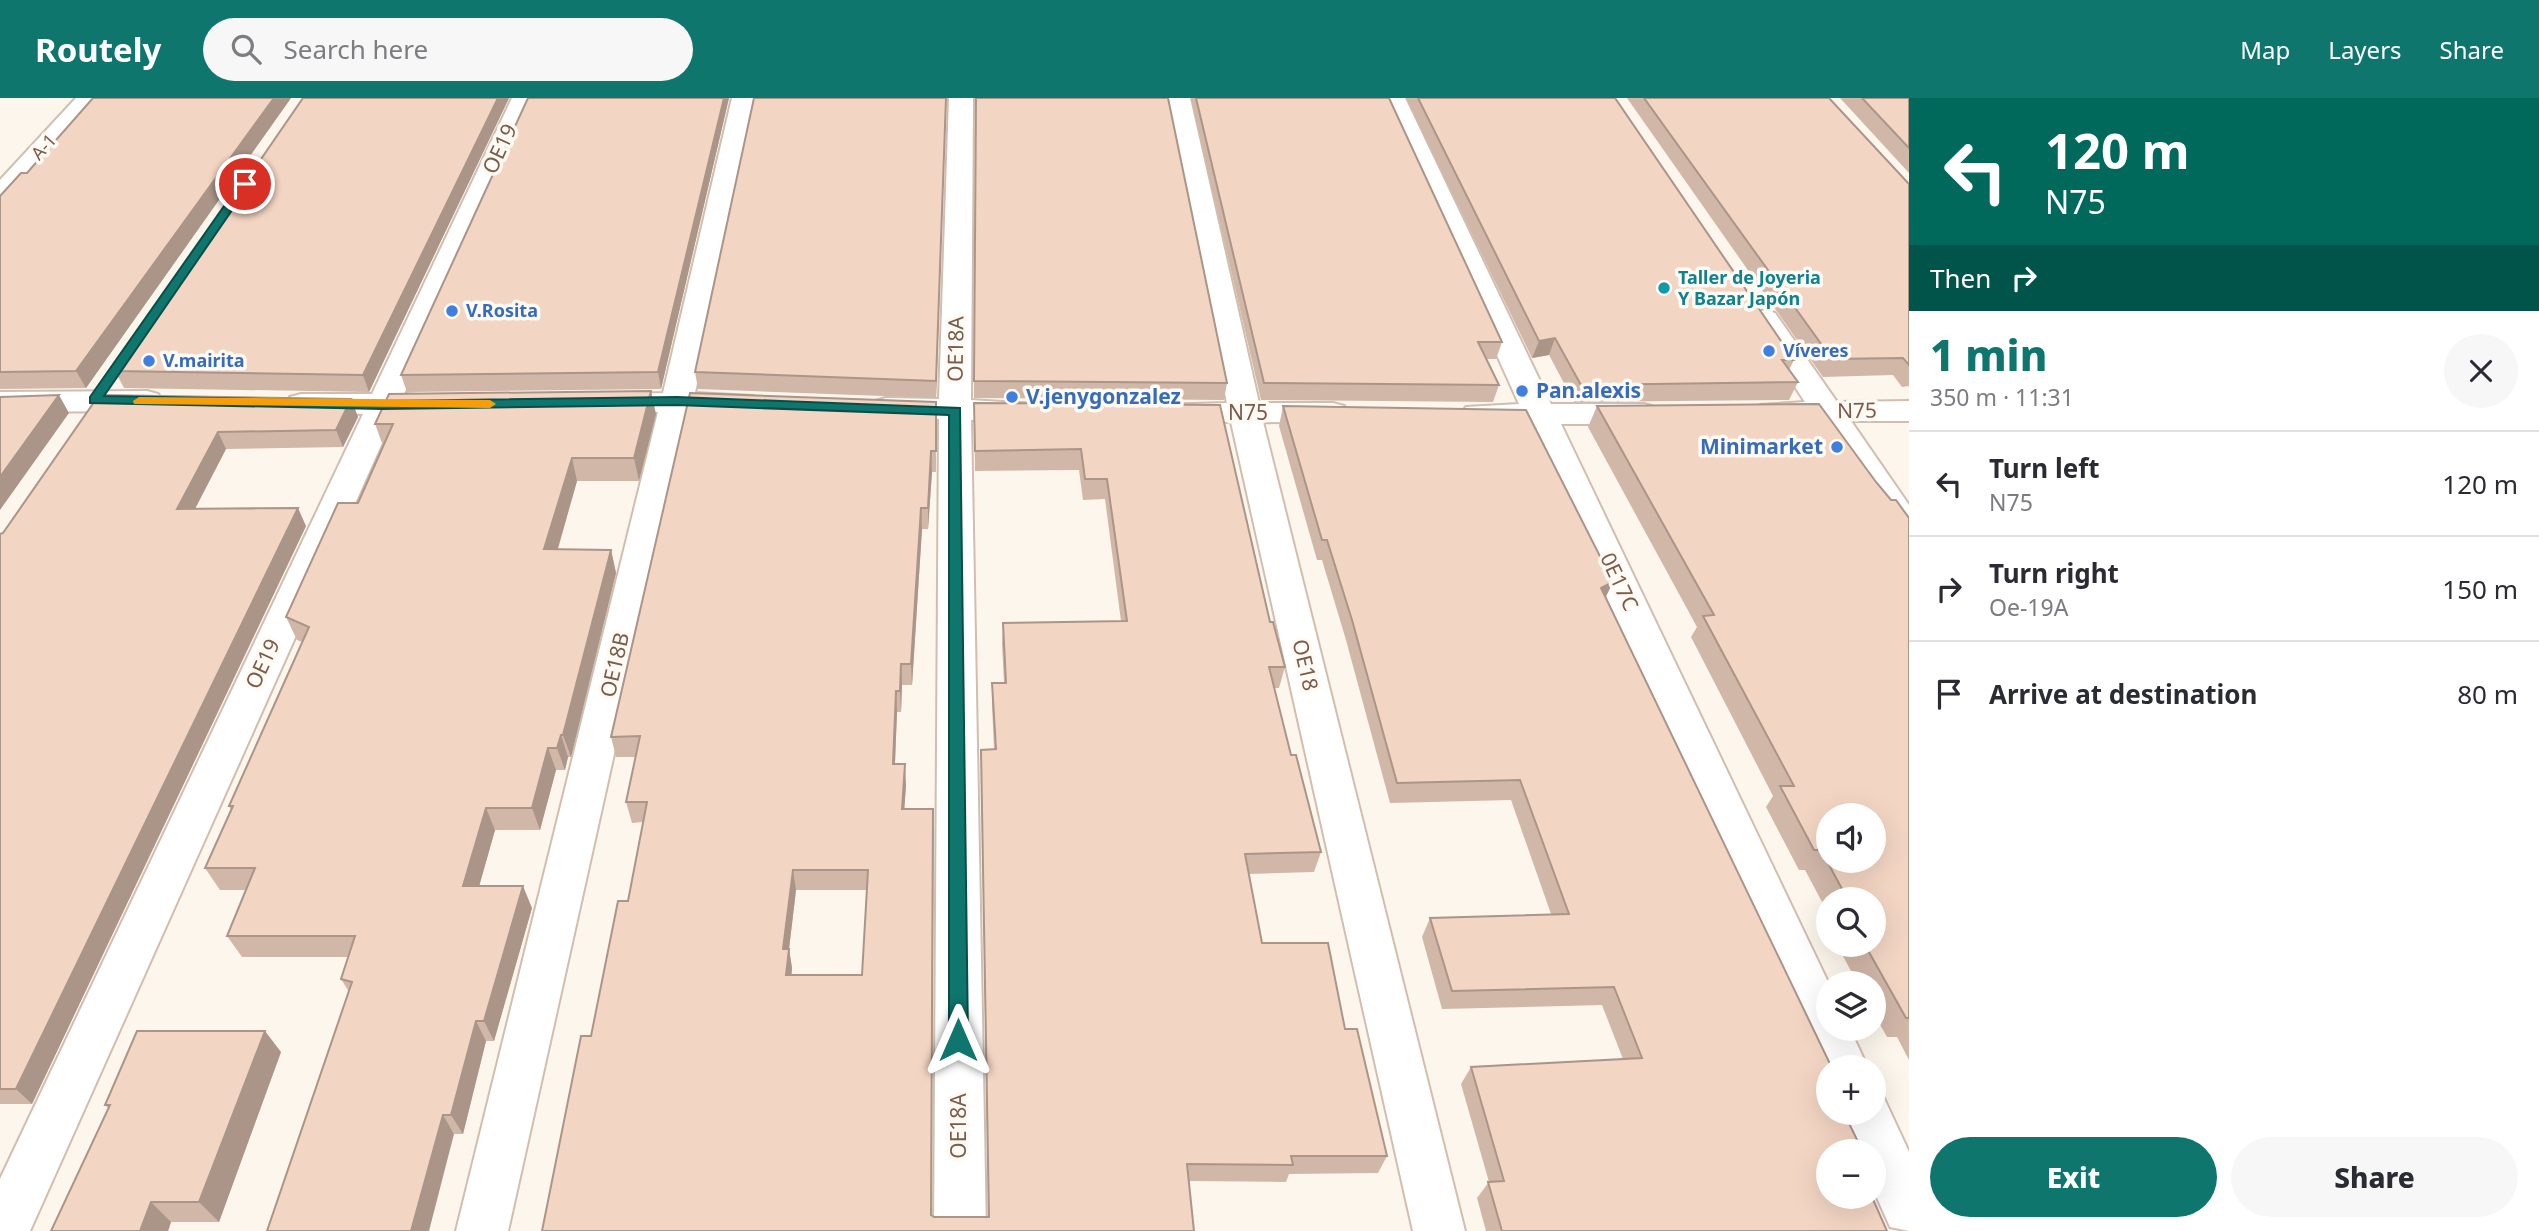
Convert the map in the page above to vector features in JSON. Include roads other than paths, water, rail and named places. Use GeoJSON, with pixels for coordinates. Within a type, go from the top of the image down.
{"type":"FeatureCollection","features":[{"type":"Feature","properties":{"kind":"street","name":"A-1"},"geometry":{"type":"LineString","coordinates":[[0,196],[89,98]]}},
{"type":"Feature","properties":{"kind":"street","name":"OE19"},"geometry":{"type":"LineString","coordinates":[[3,1231],[524,98]]}},
{"type":"Feature","properties":{"kind":"street","name":"OE18B"},"geometry":{"type":"LineString","coordinates":[[482,1231],[677,401],[744,98]]}},
{"type":"Feature","properties":{"kind":"street","name":"OE18A"},"geometry":{"type":"LineString","coordinates":[[960,1231],[955,411],[961,98]]}},
{"type":"Feature","properties":{"kind":"street","name":"OE18"},"geometry":{"type":"LineString","coordinates":[[1178,98],[1245,412],[1439,1231]]}},
{"type":"Feature","properties":{"kind":"street","name":"0E17C"},"geometry":{"type":"LineString","coordinates":[[1393,98],[1838,1055]]}},
{"type":"Feature","properties":{"kind":"street"},"geometry":{"type":"LineString","coordinates":[[1752,300],[1909,531]]}},
{"type":"Feature","properties":{"kind":"street"},"geometry":{"type":"LineString","coordinates":[[0,402],[103,389],[177,402]]}},
{"type":"Feature","properties":{"kind":"street"},"geometry":{"type":"LineString","coordinates":[[73,433],[103,389]]}},
{"type":"Feature","properties":{"kind":"street"},"geometry":{"type":"LineString","coordinates":[[570,402],[774,404]]}},
{"type":"Feature","properties":{"kind":"street"},"geometry":{"type":"LineString","coordinates":[[272,403],[462,404]]}},
{"type":"Feature","properties":{"kind":"street"},"geometry":{"type":"LineString","coordinates":[[858,407],[1052,411]]}},
{"type":"Feature","properties":{"kind":"street","name":"N75"},"geometry":{"type":"LineString","coordinates":[[1748,412],[1909,411]]}},
{"type":"Feature","properties":{"kind":"street","name":"N75"},"geometry":{"type":"LineString","coordinates":[[1135,412],[1367,414]]}},
{"type":"Feature","properties":{"kind":"street"},"geometry":{"type":"LineString","coordinates":[[1448,414],[1679,413]]}},
{"type":"Feature","properties":{"kind":"street"},"geometry":{"type":"LineString","coordinates":[[1870,1125],[1909,1209]]}},
{"type":"Feature","properties":{"kind":"place","name":"Taller de Joyeria Y Bazar Japón"},"geometry":{"type":"Point","coordinates":[1664,288]}},
{"type":"Feature","properties":{"kind":"place","name":"V.Rosita"},"geometry":{"type":"Point","coordinates":[452,311]}},
{"type":"Feature","properties":{"kind":"place","name":"Víveres"},"geometry":{"type":"Point","coordinates":[1769,351]}},
{"type":"Feature","properties":{"kind":"place","name":"V.mairita"},"geometry":{"type":"Point","coordinates":[149,361]}},
{"type":"Feature","properties":{"kind":"place","name":"Pan.alexis"},"geometry":{"type":"Point","coordinates":[1522,391]}},
{"type":"Feature","properties":{"kind":"place","name":"V.jenygonzalez"},"geometry":{"type":"Point","coordinates":[1012,397]}},
{"type":"Feature","properties":{"kind":"place","name":"Minimarket"},"geometry":{"type":"Point","coordinates":[1837,447]}}]}
